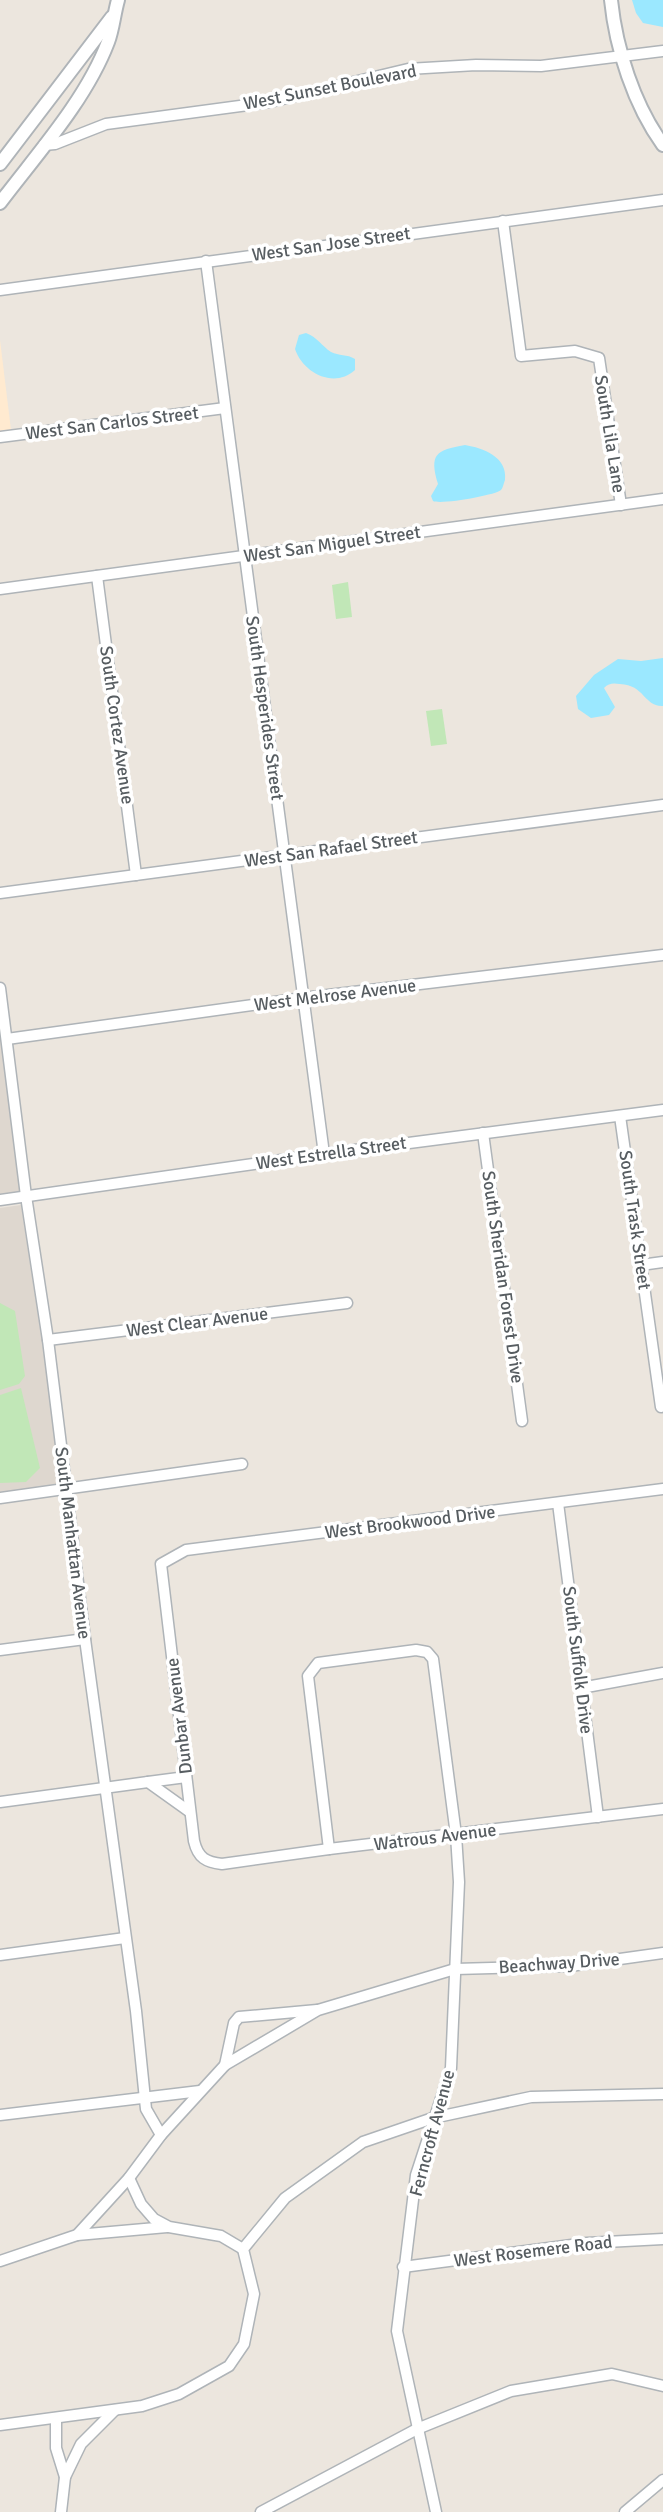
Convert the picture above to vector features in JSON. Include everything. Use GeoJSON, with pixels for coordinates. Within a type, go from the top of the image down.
{"type":"FeatureCollection","features":[{"type":"Feature","properties":{"kind":"street"},"geometry":{"type":"LineString","coordinates":[[0,204],[95,71],[109,40],[118,0]]}},
{"type":"Feature","properties":{"kind":"street"},"geometry":{"type":"LineString","coordinates":[[611,0],[621,58],[652,130],[663,145]]}},
{"type":"Feature","properties":{"kind":"street"},"geometry":{"type":"LineString","coordinates":[[0,164],[114,14]]}},
{"type":"Feature","properties":{"kind":"street","name":"West Sunset Boulevard"},"geometry":{"type":"LineString","coordinates":[[44,145],[55,144],[106,124],[270,102],[408,69],[476,65],[541,66],[663,51]]}},
{"type":"Feature","properties":{"kind":"street"},"geometry":{"type":"LineString","coordinates":[[26,131],[44,145]]}},
{"type":"Feature","properties":{"kind":"street","name":"West San Jose Street"},"geometry":{"type":"LineString","coordinates":[[0,290],[663,200]]}},
{"type":"Feature","properties":{"kind":"street","name":"South Lila Lane"},"geometry":{"type":"LineString","coordinates":[[503,221],[521,356],[575,351],[599,358],[621,505]]}},
{"type":"Feature","properties":{"kind":"street","name":"South Hesperides Street"},"geometry":{"type":"LineString","coordinates":[[206,261],[324,1154]]}},
{"type":"Feature","properties":{"kind":"street","name":"West San Carlos Street"},"geometry":{"type":"LineString","coordinates":[[0,437],[225,408]]}},
{"type":"Feature","properties":{"kind":"street","name":"West San Miguel Street"},"geometry":{"type":"LineString","coordinates":[[0,589],[663,499]]}},
{"type":"Feature","properties":{"kind":"street","name":"South Cortez Avenue"},"geometry":{"type":"LineString","coordinates":[[97,576],[136,875]]}},
{"type":"Feature","properties":{"kind":"street","name":"West San Rafael Street"},"geometry":{"type":"LineString","coordinates":[[0,893],[663,805]]}},
{"type":"Feature","properties":{"kind":"street","name":"West Melrose Avenue"},"geometry":{"type":"LineString","coordinates":[[7,1039],[303,998],[663,955]]}},
{"type":"Feature","properties":{"kind":"street","name":"South Manhattan Avenue"},"geometry":{"type":"LineString","coordinates":[[0,988],[145,2098],[150,2118],[161,2135]]}},
{"type":"Feature","properties":{"kind":"street","name":"West Estrella Street"},"geometry":{"type":"LineString","coordinates":[[0,1200],[663,1110]]}},
{"type":"Feature","properties":{"kind":"street","name":"South Trask Street"},"geometry":{"type":"LineString","coordinates":[[620,1115],[661,1407]]}},
{"type":"Feature","properties":{"kind":"street","name":"South Sheridan Forest Drive"},"geometry":{"type":"LineString","coordinates":[[483,1133],[522,1422]]}},
{"type":"Feature","properties":{"kind":"street"},"geometry":{"type":"LineString","coordinates":[[641,1265],[663,1262]]}},
{"type":"Feature","properties":{"kind":"street","name":"West Clear Avenue"},"geometry":{"type":"LineString","coordinates":[[48,1340],[346,1303]]}},
{"type":"Feature","properties":{"kind":"street"},"geometry":{"type":"LineString","coordinates":[[0,1498],[242,1464]]}},
{"type":"Feature","properties":{"kind":"street","name":"West Brookwood Drive"},"geometry":{"type":"LineString","coordinates":[[161,1564],[186,1550],[663,1489]]}},
{"type":"Feature","properties":{"kind":"street","name":"South Suffolk Drive"},"geometry":{"type":"LineString","coordinates":[[558,1503],[598,1817]]}},
{"type":"Feature","properties":{"kind":"street","name":"Dunbar Avenue"},"geometry":{"type":"LineString","coordinates":[[161,1564],[190,1812],[196,1849],[208,1863]]}},
{"type":"Feature","properties":{"kind":"street"},"geometry":{"type":"LineString","coordinates":[[0,1650],[85,1639]]}},
{"type":"Feature","properties":{"kind":"street","name":"Ferncroft Avenue"},"geometry":{"type":"LineString","coordinates":[[329,1849],[308,1676],[318,1663],[416,1650],[427,1652],[433,1659],[456,1835],[459,1882],[451,2068],[416,2175],[397,2331],[436,2512]]}},
{"type":"Feature","properties":{"kind":"street"},"geometry":{"type":"LineString","coordinates":[[581,1688],[663,1673]]}},
{"type":"Feature","properties":{"kind":"street"},"geometry":{"type":"LineString","coordinates":[[0,1802],[186,1777]]}},
{"type":"Feature","properties":{"kind":"street"},"geometry":{"type":"LineString","coordinates":[[148,1782],[190,1812]]}},
{"type":"Feature","properties":{"kind":"street","name":"Watrous Avenue"},"geometry":{"type":"LineString","coordinates":[[208,1863],[222,1864],[663,1809]]}},
{"type":"Feature","properties":{"kind":"street"},"geometry":{"type":"LineString","coordinates":[[0,1955],[125,1938]]}},
{"type":"Feature","properties":{"kind":"street","name":"Beachway Drive"},"geometry":{"type":"LineString","coordinates":[[318,2010],[455,1969],[570,1966],[663,1953]]}},
{"type":"Feature","properties":{"kind":"street"},"geometry":{"type":"LineString","coordinates":[[225,2065],[234,2023],[239,2017],[318,2010]]}},
{"type":"Feature","properties":{"kind":"street"},"geometry":{"type":"LineString","coordinates":[[77,2235],[129,2178],[161,2135],[225,2065],[318,2010]]}},
{"type":"Feature","properties":{"kind":"street"},"geometry":{"type":"LineString","coordinates":[[0,2115],[200,2091]]}},
{"type":"Feature","properties":{"kind":"street"},"geometry":{"type":"LineString","coordinates":[[243,2249],[285,2198],[363,2142],[433,2119],[531,2097],[663,2094]]}},
{"type":"Feature","properties":{"kind":"street"},"geometry":{"type":"LineString","coordinates":[[129,2178],[147,2212],[169,2227]]}},
{"type":"Feature","properties":{"kind":"street"},"geometry":{"type":"LineString","coordinates":[[0,2260],[77,2235],[169,2227],[221,2235],[243,2249],[254,2294],[244,2344],[229,2366],[179,2394],[142,2406],[0,2425]]}},
{"type":"Feature","properties":{"kind":"street","name":"West Rosemere Road"},"geometry":{"type":"LineString","coordinates":[[403,2267],[587,2243],[663,2239]]}},
{"type":"Feature","properties":{"kind":"street"},"geometry":{"type":"LineString","coordinates":[[261,2512],[417,2429],[511,2391],[612,2374],[663,2386]]}},
{"type":"Feature","properties":{"kind":"street"},"geometry":{"type":"LineString","coordinates":[[61,2512],[65,2477],[81,2444],[115,2410]]}},
{"type":"Feature","properties":{"kind":"street"},"geometry":{"type":"LineString","coordinates":[[56,2418],[56,2448],[65,2477]]}},
{"type":"Feature","properties":{"kind":"street"},"geometry":{"type":"LineString","coordinates":[[625,2512],[663,2480]]}},
{"type":"Feature","properties":{"kind":"shaded area"},"geometry":{"type":"Polygon","coordinates":[[[0,340],[11,430],[0,431],[0,340]]]}},
{"type":"Feature","properties":{"kind":"shaded area"},"geometry":{"type":"Polygon","coordinates":[[[0,990],[26,1196],[0,1200],[0,990]]]}},
{"type":"Feature","properties":{"kind":"shaded area"},"geometry":{"type":"Polygon","coordinates":[[[21,1205],[64,1484],[0,1492],[0,1208],[21,1205]]]}},
{"type":"Feature","properties":{"kind":"green space"},"geometry":{"type":"Polygon","coordinates":[[[348,582],[352,617],[336,619],[332,585],[348,582]]]}},
{"type":"Feature","properties":{"kind":"green space"},"geometry":{"type":"Polygon","coordinates":[[[442,709],[447,744],[431,746],[426,711],[442,709]]]}},
{"type":"Feature","properties":{"kind":"green space"},"geometry":{"type":"Polygon","coordinates":[[[0,1303],[15,1311],[25,1376],[19,1384],[0,1390],[0,1303]]]}},
{"type":"Feature","properties":{"kind":"green space"},"geometry":{"type":"Polygon","coordinates":[[[21,1388],[40,1468],[26,1482],[0,1483],[0,1395],[21,1388]]]}},
{"type":"Feature","properties":{"kind":"water"},"geometry":{"type":"Polygon","coordinates":[[[632,0],[663,0],[663,27],[643,23],[632,0]]]}},
{"type":"Feature","properties":{"kind":"water"},"geometry":{"type":"Polygon","coordinates":[[[306,333],[331,352],[355,359],[355,370],[338,378],[320,376],[312,371],[299,358],[295,349],[299,335],[306,333]]]}},
{"type":"Feature","properties":{"kind":"water"},"geometry":{"type":"Polygon","coordinates":[[[465,445],[486,451],[503,465],[505,480],[502,489],[468,499],[433,501],[431,496],[438,484],[434,466],[437,455],[447,449],[465,445]]]}},
{"type":"Feature","properties":{"kind":"water"},"geometry":{"type":"Polygon","coordinates":[[[663,658],[663,706],[652,703],[635,688],[613,684],[604,688],[615,707],[609,715],[591,718],[578,709],[576,696],[594,675],[618,659],[641,661],[663,658]]]}}]}
